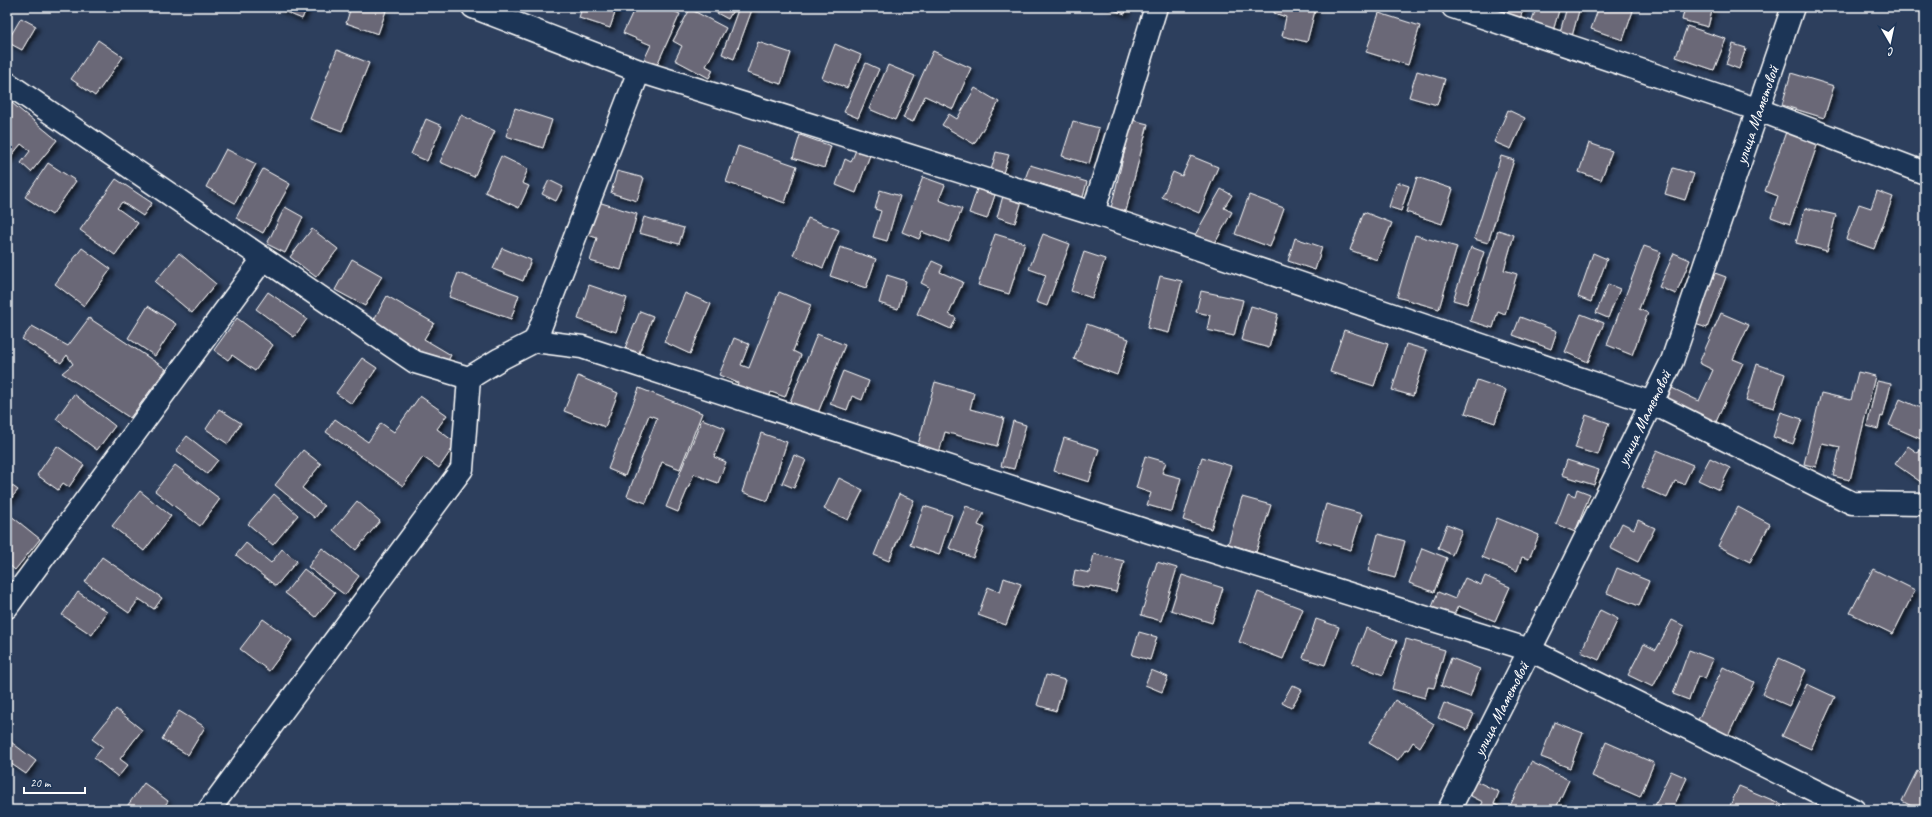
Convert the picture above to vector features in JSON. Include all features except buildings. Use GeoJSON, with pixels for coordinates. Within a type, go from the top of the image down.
{"type":"FeatureCollection","features":[{"type":"Feature","properties":{"kind":"street"},"geometry":{"type":"LineString","coordinates":[[473,7],[507,13],[639,71],[1093,213],[1652,403],[1852,503],[1925,504]]}},
{"type":"Feature","properties":{"kind":"street"},"geometry":{"type":"LineString","coordinates":[[1093,213],[1156,7]]}},
{"type":"Feature","properties":{"kind":"street"},"geometry":{"type":"LineString","coordinates":[[1453,7],[1759,110],[1925,173]]}},
{"type":"Feature","properties":{"kind":"street","name":"улица Маметовой"},"geometry":{"type":"LineString","coordinates":[[1449,810],[1530,650],[1672,361],[1793,7]]}},
{"type":"Feature","properties":{"kind":"street"},"geometry":{"type":"LineString","coordinates":[[535,341],[639,71]]}},
{"type":"Feature","properties":{"kind":"street"},"geometry":{"type":"LineString","coordinates":[[7,83],[415,362],[469,378],[500,359],[535,341],[582,347],[1143,530],[1530,650],[1854,810]]}},
{"type":"Feature","properties":{"kind":"street"},"geometry":{"type":"LineString","coordinates":[[7,607],[263,259]]}},
{"type":"Feature","properties":{"kind":"street"},"geometry":{"type":"LineString","coordinates":[[209,810],[462,469],[469,378]]}}]}
